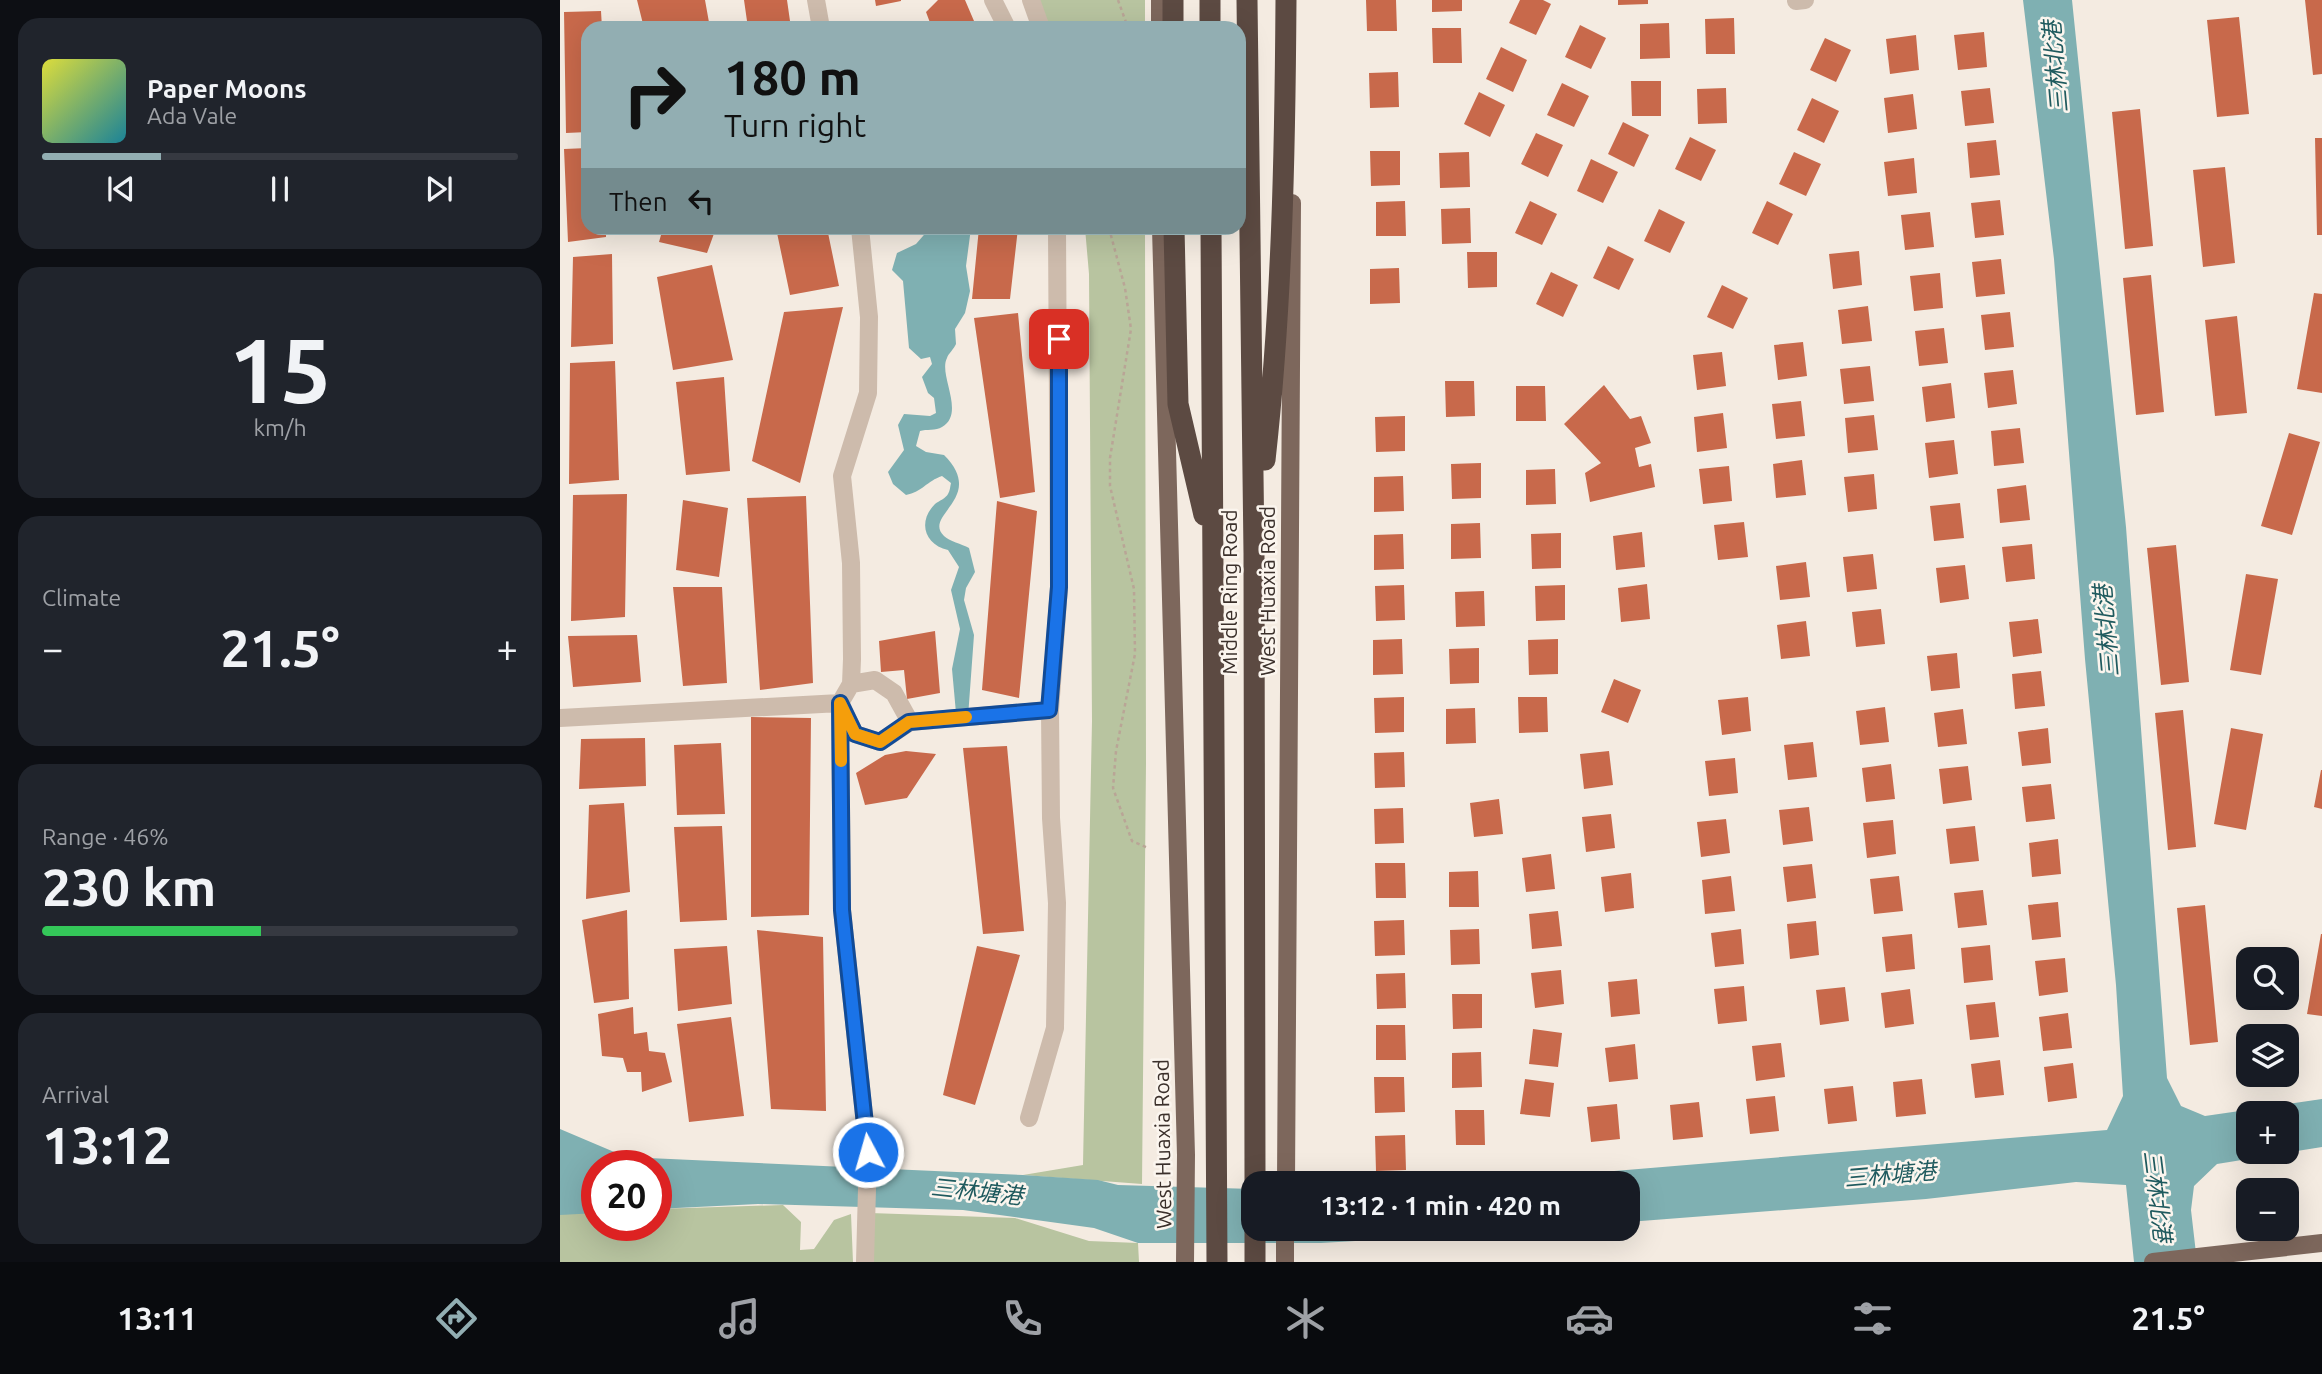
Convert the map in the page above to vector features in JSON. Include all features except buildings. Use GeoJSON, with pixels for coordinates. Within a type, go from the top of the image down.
{"type":"FeatureCollection","features":[{"type":"Feature","properties":{"kind":"highway"},"geometry":{"type":"LineString","coordinates":[[1173,0],[1173,21]]}},
{"type":"Feature","properties":{"kind":"highway"},"geometry":{"type":"LineString","coordinates":[[1210,0],[1210,21]]}},
{"type":"Feature","properties":{"kind":"highway","name":"Middle Ring Road"},"geometry":{"type":"LineString","coordinates":[[1247,0],[1254,553],[1255,1171]]}},
{"type":"Feature","properties":{"kind":"highway"},"geometry":{"type":"LineString","coordinates":[[1254,553],[1273,388],[1285,185],[1288,0]]}},
{"type":"Feature","properties":{"kind":"highway"},"geometry":{"type":"LineString","coordinates":[[1174,235],[1178,404],[1213,554]]}},
{"type":"Feature","properties":{"kind":"highway","name":"Middle Ring Road"},"geometry":{"type":"LineString","coordinates":[[1211,235],[1217,1262]]}},
{"type":"Feature","properties":{"kind":"highway"},"geometry":{"type":"LineString","coordinates":[[1255,1241],[1255,1262]]}},
{"type":"Feature","properties":{"kind":"main road"},"geometry":{"type":"LineString","coordinates":[[1160,0],[1160,21]]}},
{"type":"Feature","properties":{"kind":"main road","name":"West Huaxia Road"},"geometry":{"type":"LineString","coordinates":[[1286,1171],[1288,0]]}},
{"type":"Feature","properties":{"kind":"main road","name":"West Huaxia Road"},"geometry":{"type":"LineString","coordinates":[[1161,235],[1186,1155],[1185,1262]]}},
{"type":"Feature","properties":{"kind":"main road"},"geometry":{"type":"LineString","coordinates":[[1285,1241],[1285,1262]]}},
{"type":"Feature","properties":{"kind":"main road"},"geometry":{"type":"LineString","coordinates":[[2153,1262],[2322,1243]]}},
{"type":"Feature","properties":{"kind":"lane"},"geometry":{"type":"LineString","coordinates":[[816,0],[820,21]]}},
{"type":"Feature","properties":{"kind":"lane"},"geometry":{"type":"LineString","coordinates":[[993,0],[1004,21]]}},
{"type":"Feature","properties":{"kind":"lane"},"geometry":{"type":"LineString","coordinates":[[1031,0],[1038,21]]}},
{"type":"Feature","properties":{"kind":"lane"},"geometry":{"type":"LineString","coordinates":[[861,235],[869,317],[868,393],[842,476],[851,563],[851,684],[840,703],[842,910],[868,1152],[865,1262]]}},
{"type":"Feature","properties":{"kind":"lane"},"geometry":{"type":"LineString","coordinates":[[1029,1118],[1055,1028],[1057,903],[1051,818],[1049,710],[1059,587],[1057,235]]}},
{"type":"Feature","properties":{"kind":"lane"},"geometry":{"type":"LineString","coordinates":[[851,684],[875,680],[894,693],[909,722]]}},
{"type":"Feature","properties":{"kind":"lane"},"geometry":{"type":"LineString","coordinates":[[560,718],[840,703]]}},
{"type":"Feature","properties":{"kind":"lane"},"geometry":{"type":"LineString","coordinates":[[840,703],[855,734],[880,742],[909,722],[1049,710]]}},
{"type":"Feature","properties":{"kind":"path"},"geometry":{"type":"LineString","coordinates":[[1118,0],[1126,21]]}},
{"type":"Feature","properties":{"kind":"path"},"geometry":{"type":"LineString","coordinates":[[1111,235],[1125,288],[1131,329],[1110,457],[1110,486],[1134,589],[1135,654],[1116,751],[1113,788],[1132,841],[1148,848]]}},
{"type":"Feature","properties":{"kind":"green space"},"geometry":{"type":"Polygon","coordinates":[[[1026,0],[1145,0],[1145,21],[1036,21],[1026,0]]]}},
{"type":"Feature","properties":{"kind":"green space"},"geometry":{"type":"Polygon","coordinates":[[[1086,235],[1145,235],[1146,763],[1142,1184],[1023,1175],[1083,1165],[1092,721],[1089,274],[1086,235]]]}},
{"type":"Feature","properties":{"kind":"green space"},"geometry":{"type":"Polygon","coordinates":[[[783,1205],[801,1222],[800,1250],[814,1249],[834,1220],[851,1214],[853,1262],[560,1262],[560,1212],[581,1211],[581,1241],[672,1241],[672,1208],[783,1205]]]}},
{"type":"Feature","properties":{"kind":"green space"},"geometry":{"type":"Polygon","coordinates":[[[870,1213],[1015,1218],[1089,1241],[1138,1243],[1139,1262],[870,1262],[870,1213]]]}},
{"type":"Feature","properties":{"kind":"water"},"geometry":{"type":"Polygon","coordinates":[[[2023,0],[2072,0],[2126,527],[2167,1078],[2181,1106],[2205,1116],[2236,1111],[2236,1161],[2217,1164],[2194,1186],[2191,1210],[2197,1262],[2134,1262],[2126,1185],[2076,1182],[1926,1199],[1640,1221],[1640,1171],[1613,1171],[2107,1130],[2123,1096],[2116,985],[2085,659],[2054,259],[2023,0]]]}},
{"type":"Feature","properties":{"kind":"water"},"geometry":{"type":"Polygon","coordinates":[[[924,235],[970,235],[966,266],[970,291],[965,313],[955,329],[956,344],[945,365],[952,413],[949,421],[942,427],[920,431],[916,446],[926,452],[944,455],[955,470],[959,483],[957,494],[939,528],[946,538],[969,548],[975,572],[966,588],[964,600],[974,635],[968,717],[956,713],[952,669],[960,629],[951,590],[959,567],[948,550],[929,538],[925,525],[929,511],[947,495],[951,483],[942,476],[906,495],[893,484],[888,472],[904,450],[898,425],[904,414],[930,416],[936,413],[934,398],[928,393],[922,377],[932,364],[930,357],[921,359],[909,348],[903,281],[892,270],[897,253],[916,244],[924,235]]]}},
{"type":"Feature","properties":{"kind":"water"},"geometry":{"type":"Polygon","coordinates":[[[2322,1099],[2322,1147],[2299,1151],[2299,1102],[2322,1099]]]}},
{"type":"Feature","properties":{"kind":"water"},"geometry":{"type":"Polygon","coordinates":[[[560,1129],[610,1150],[581,1150],[581,1214],[560,1215],[560,1129]]]}},
{"type":"Feature","properties":{"kind":"water","name":"三林塘港"},"geometry":{"type":"Polygon","coordinates":[[[672,1159],[1023,1175],[1098,1180],[1118,1185],[1241,1189],[1241,1241],[1355,1241],[1138,1243],[1094,1228],[963,1210],[758,1204],[672,1208],[672,1159]]]}},
{"type":"Feature","properties":{"kind":"slow traffic"},"geometry":{"type":"LineString","coordinates":[[841,761],[840,703],[855,734],[880,742],[909,722],[966,717]]}},
{"type":"Feature","properties":{"kind":"route"},"geometry":{"type":"LineString","coordinates":[[868,1152],[842,910],[840,703],[855,734],[880,742],[909,722],[1049,710],[1059,587],[1059,339]]}},
{"type":"Feature","properties":{"kind":"water label","name":"三林北港"},"geometry":{"type":"Point","coordinates":[2055,67]}},
{"type":"Feature","properties":{"kind":"water label","name":"三林北港"},"geometry":{"type":"Point","coordinates":[2106,631]}},
{"type":"Feature","properties":{"kind":"water label","name":"三林北港"},"geometry":{"type":"Point","coordinates":[2158,1196]}}]}
